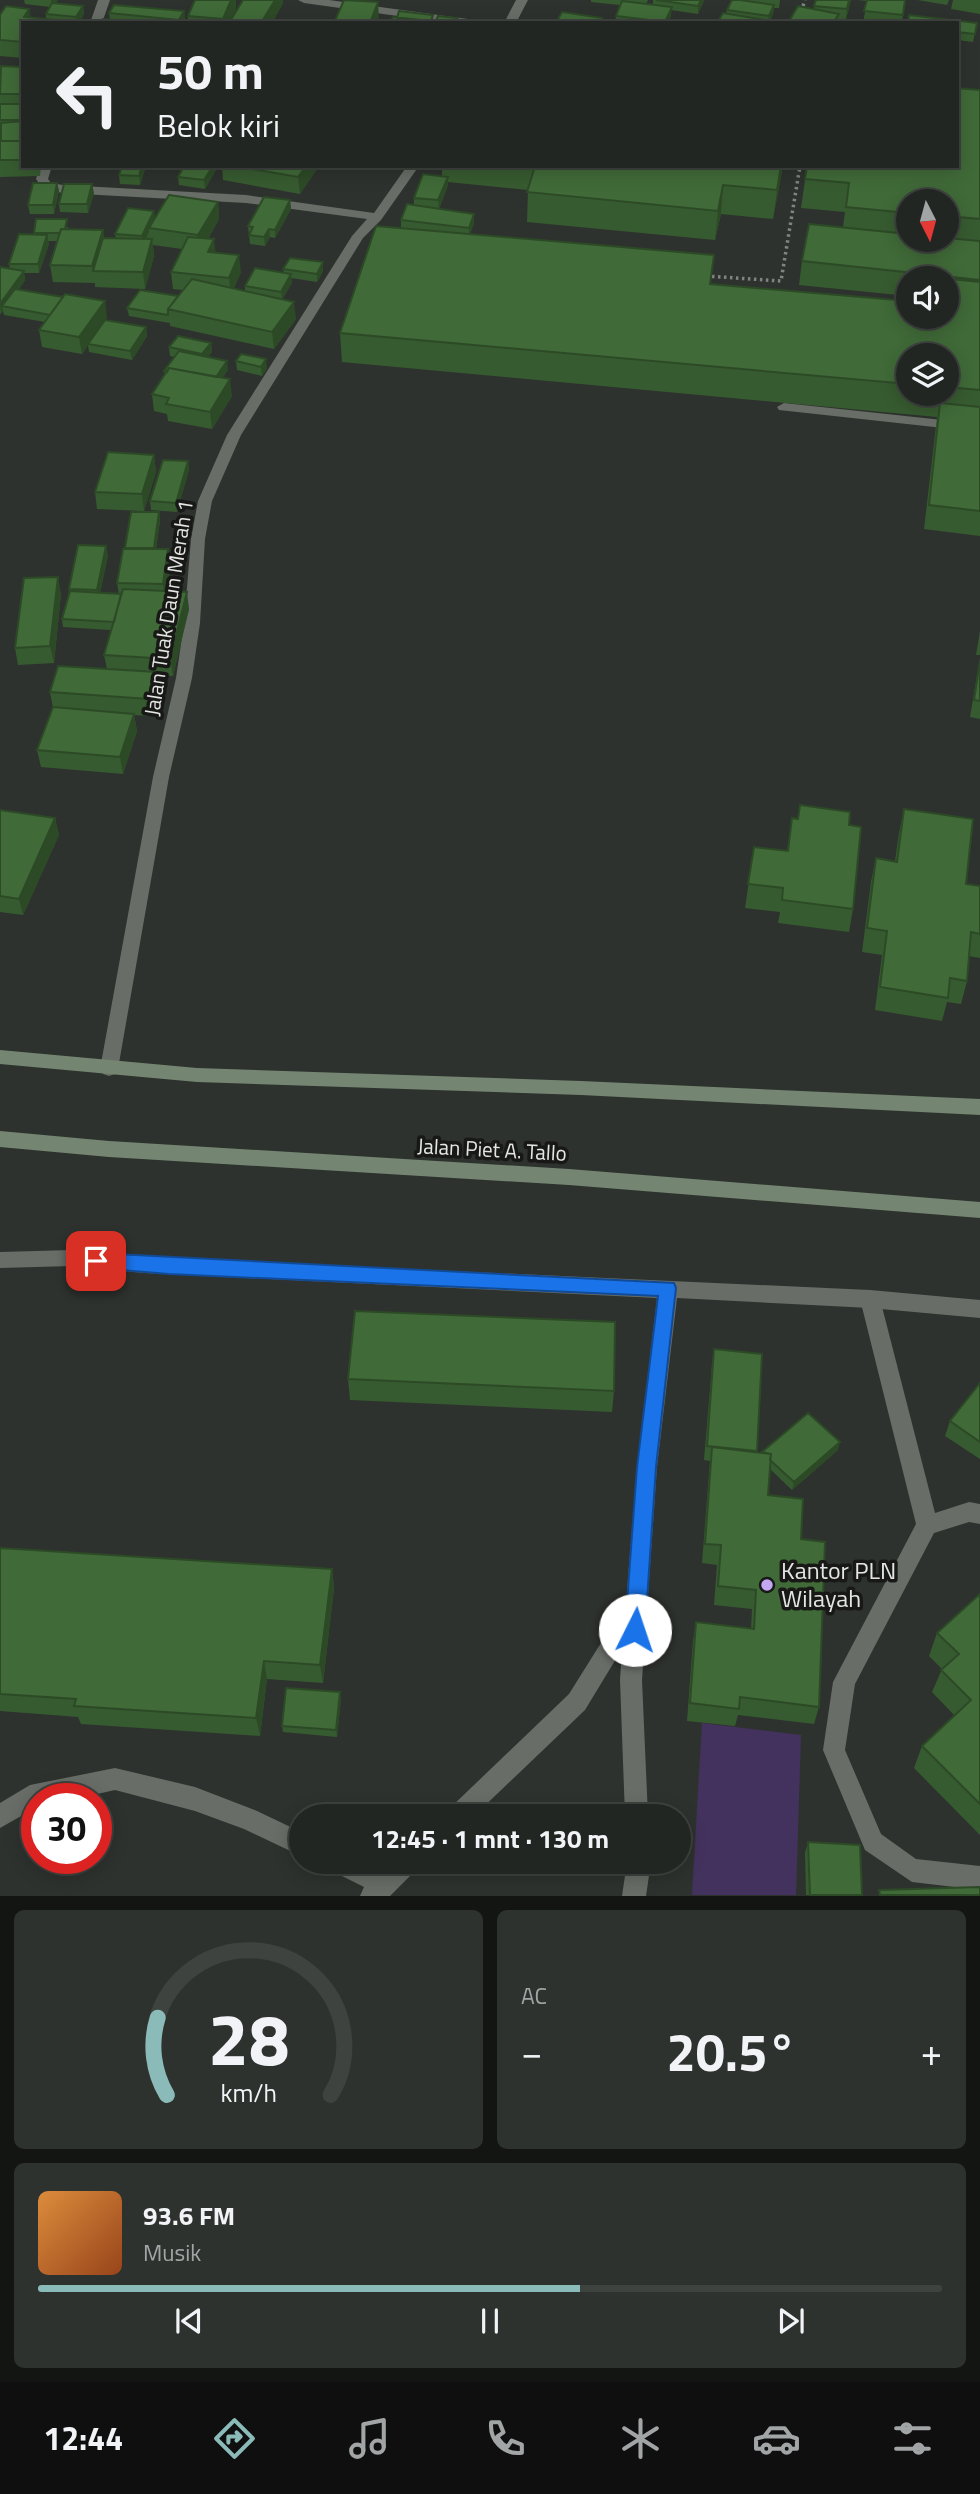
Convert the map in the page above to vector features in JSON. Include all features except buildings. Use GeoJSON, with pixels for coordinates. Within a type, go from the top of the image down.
{"type":"FeatureCollection","features":[{"type":"Feature","properties":{"kind":"main road"},"geometry":{"type":"LineString","coordinates":[[0,1057],[109,1069],[261,1080],[528,1086],[980,1107]]}},
{"type":"Feature","properties":{"kind":"main road","name":"Jalan Piet A. Tallo"},"geometry":{"type":"LineString","coordinates":[[0,1139],[569,1177],[980,1210]]}},
{"type":"Feature","properties":{"kind":"street"},"geometry":{"type":"LineString","coordinates":[[97,21],[104,0]]}},
{"type":"Feature","properties":{"kind":"street"},"geometry":{"type":"LineString","coordinates":[[304,0],[460,21]]}},
{"type":"Feature","properties":{"kind":"street"},"geometry":{"type":"LineString","coordinates":[[511,21],[522,0]]}},
{"type":"Feature","properties":{"kind":"street"},"geometry":{"type":"LineString","coordinates":[[45,168],[42,179],[47,186],[62,189],[246,199],[377,217]]}},
{"type":"Feature","properties":{"kind":"street","name":"Jalan Tuak Daun Merah 1"},"geometry":{"type":"LineString","coordinates":[[109,1069],[161,777],[184,678],[192,623],[198,539],[205,501],[233,435],[358,236],[377,217],[412,168]]}},
{"type":"Feature","properties":{"kind":"street"},"geometry":{"type":"LineString","coordinates":[[784,407],[980,428]]}},
{"type":"Feature","properties":{"kind":"street"},"geometry":{"type":"LineString","coordinates":[[0,1260],[72,1258],[144,1265],[870,1299],[980,1309]]}},
{"type":"Feature","properties":{"kind":"street"},"geometry":{"type":"LineString","coordinates":[[636,1804],[631,1680],[647,1467],[667,1288]]}},
{"type":"Feature","properties":{"kind":"street"},"geometry":{"type":"LineString","coordinates":[[870,1299],[927,1525],[844,1682],[834,1750],[873,1842],[912,1870],[980,1878]]}},
{"type":"Feature","properties":{"kind":"street"},"geometry":{"type":"LineString","coordinates":[[927,1525],[969,1513],[980,1514]]}},
{"type":"Feature","properties":{"kind":"street"},"geometry":{"type":"LineString","coordinates":[[470,1804],[576,1702],[637,1605]]}},
{"type":"Feature","properties":{"kind":"street"},"geometry":{"type":"LineString","coordinates":[[0,1816],[30,1797],[115,1779],[195,1799],[249,1819],[289,1838]]}},
{"type":"Feature","properties":{"kind":"street"},"geometry":{"type":"LineString","coordinates":[[355,1874],[378,1890],[395,1874]]}},
{"type":"Feature","properties":{"kind":"street"},"geometry":{"type":"LineString","coordinates":[[634,1895],[637,1874]]}},
{"type":"Feature","properties":{"kind":"path"},"geometry":{"type":"LineString","coordinates":[[803,6],[805,0]]}},
{"type":"Feature","properties":{"kind":"path"},"geometry":{"type":"LineString","coordinates":[[701,275],[781,281],[800,168]]}},
{"type":"Feature","properties":{"kind":"shaded area"},"geometry":{"type":"Polygon","coordinates":[[[702,1723],[801,1735],[796,1895],[692,1895],[702,1723]]]}},
{"type":"Feature","properties":{"kind":"place","name":"Kantor PLN Wilayah"},"geometry":{"type":"Point","coordinates":[767,1585]}},
{"type":"Feature","properties":{"kind":"route"},"geometry":{"type":"LineString","coordinates":[[96,1261],[667,1288],[647,1467],[635,1630]]}}]}
